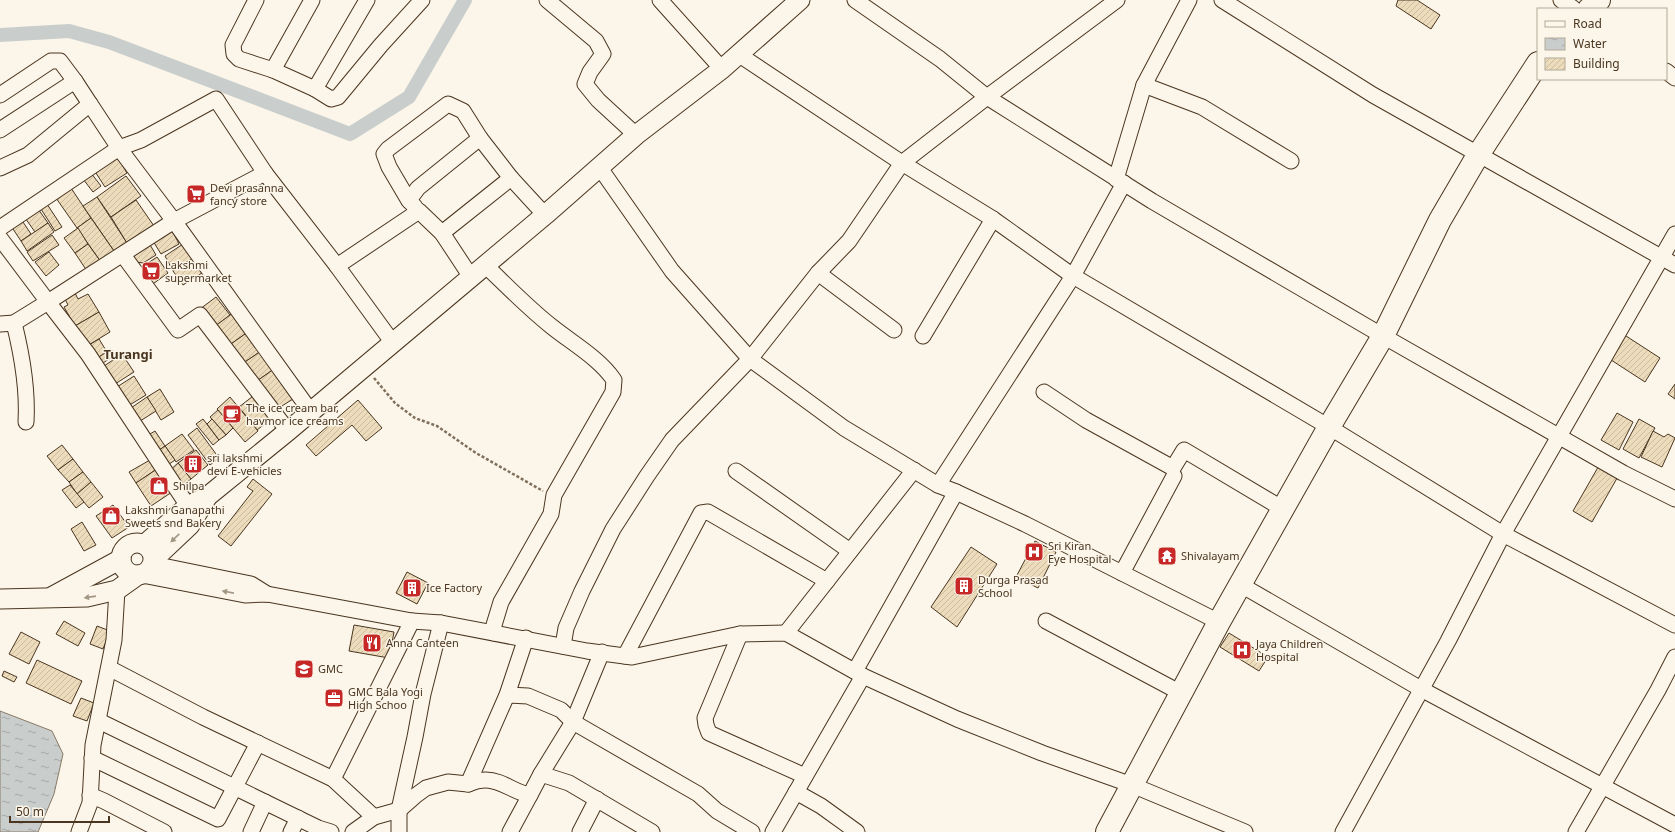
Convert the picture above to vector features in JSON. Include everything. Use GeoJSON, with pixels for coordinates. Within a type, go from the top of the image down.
{"type":"FeatureCollection","features":[{"type":"Feature","properties":{"kind":"highway"},"geometry":{"type":"LineString","coordinates":[[1574,8],[1580,0]]}},
{"type":"Feature","properties":{"kind":"highway"},"geometry":{"type":"LineString","coordinates":[[1590,8],[1599,0]]}},
{"type":"Feature","properties":{"kind":"highway"},"geometry":{"type":"LineString","coordinates":[[1107,832],[1219,622],[1329,427],[1383,336],[1440,220],[1478,154],[1537,65]]}},
{"type":"Feature","properties":{"kind":"main road"},"geometry":{"type":"LineString","coordinates":[[146,563],[137,542],[128,544],[122,551],[121,559],[123,567],[129,573],[146,563],[188,506],[208,496],[311,412],[545,215],[636,135],[722,69],[800,0]]}},
{"type":"Feature","properties":{"kind":"main road"},"geometry":{"type":"LineString","coordinates":[[0,599],[87,597],[117,590],[190,525],[208,496]]}},
{"type":"Feature","properties":{"kind":"main road"},"geometry":{"type":"LineString","coordinates":[[46,599],[121,559]]}},
{"type":"Feature","properties":{"kind":"street"},"geometry":{"type":"LineString","coordinates":[[256,0],[233,45],[234,54],[239,59],[273,70],[331,98],[338,97],[381,45],[422,0]]}},
{"type":"Feature","properties":{"kind":"street"},"geometry":{"type":"LineString","coordinates":[[273,70],[312,0]]}},
{"type":"Feature","properties":{"kind":"street"},"geometry":{"type":"LineString","coordinates":[[315,89],[367,0]]}},
{"type":"Feature","properties":{"kind":"street"},"geometry":{"type":"LineString","coordinates":[[548,0],[599,46],[603,54],[590,72],[585,84],[598,100],[636,135]]}},
{"type":"Feature","properties":{"kind":"street"},"geometry":{"type":"LineString","coordinates":[[660,0],[722,69]]}},
{"type":"Feature","properties":{"kind":"street"},"geometry":{"type":"LineString","coordinates":[[855,0],[940,59],[987,96],[1120,181],[1383,336],[1623,473],[1675,499]]}},
{"type":"Feature","properties":{"kind":"street"},"geometry":{"type":"LineString","coordinates":[[563,646],[566,628],[582,591],[614,529],[647,476],[672,440],[750,359],[818,273],[849,241],[902,163],[987,96],[1117,0]]}},
{"type":"Feature","properties":{"kind":"street"},"geometry":{"type":"LineString","coordinates":[[938,485],[1073,276],[1120,181],[1144,85],[1189,0]]}},
{"type":"Feature","properties":{"kind":"street"},"geometry":{"type":"LineString","coordinates":[[1222,0],[1372,95],[1675,265]]}},
{"type":"Feature","properties":{"kind":"street"},"geometry":{"type":"LineString","coordinates":[[1561,0],[1572,8]]}},
{"type":"Feature","properties":{"kind":"street"},"geometry":{"type":"LineString","coordinates":[[738,54],[902,163],[993,219],[1073,276],[1329,427],[1503,534],[1675,625]]}},
{"type":"Feature","properties":{"kind":"street"},"geometry":{"type":"LineString","coordinates":[[0,95],[56,60],[60,61],[119,148],[174,221],[311,412]]}},
{"type":"Feature","properties":{"kind":"street"},"geometry":{"type":"LineString","coordinates":[[1667,72],[1675,78]]}},
{"type":"Feature","properties":{"kind":"street"},"geometry":{"type":"LineString","coordinates":[[0,130],[75,81]]}},
{"type":"Feature","properties":{"kind":"street"},"geometry":{"type":"LineString","coordinates":[[1144,85],[1202,107],[1291,161]]}},
{"type":"Feature","properties":{"kind":"street"},"geometry":{"type":"LineString","coordinates":[[0,228],[119,148],[141,140],[216,99],[265,173],[337,266],[393,343]]}},
{"type":"Feature","properties":{"kind":"street"},"geometry":{"type":"LineString","coordinates":[[0,168],[28,155],[90,104]]}},
{"type":"Feature","properties":{"kind":"street"},"geometry":{"type":"LineString","coordinates":[[471,277],[442,233],[414,206],[389,167],[384,154],[388,149],[448,104],[463,111],[480,138],[511,178],[545,215]]}},
{"type":"Feature","properties":{"kind":"street"},"geometry":{"type":"LineString","coordinates":[[337,266],[414,206],[418,188],[480,138]]}},
{"type":"Feature","properties":{"kind":"street"},"geometry":{"type":"LineString","coordinates":[[600,168],[672,271],[750,359],[844,428],[938,485],[1026,524],[1219,622]]}},
{"type":"Feature","properties":{"kind":"street"},"geometry":{"type":"LineString","coordinates":[[26,422],[27,405],[21,354],[7,324],[48,302],[174,221],[265,173]]}},
{"type":"Feature","properties":{"kind":"street"},"geometry":{"type":"LineString","coordinates":[[442,233],[511,178]]}},
{"type":"Feature","properties":{"kind":"street"},"geometry":{"type":"LineString","coordinates":[[923,336],[993,219]]}},
{"type":"Feature","properties":{"kind":"street"},"geometry":{"type":"LineString","coordinates":[[1343,832],[1448,641],[1503,534],[1675,234]]}},
{"type":"Feature","properties":{"kind":"street"},"geometry":{"type":"LineString","coordinates":[[0,238],[88,354],[188,506]]}},
{"type":"Feature","properties":{"kind":"street"},"geometry":{"type":"LineString","coordinates":[[123,255],[178,330],[200,315],[288,431]]}},
{"type":"Feature","properties":{"kind":"street"},"geometry":{"type":"LineString","coordinates":[[485,265],[523,302],[587,353],[610,374],[614,380],[613,392],[554,495],[551,514],[501,602],[494,625],[494,633]]}},
{"type":"Feature","properties":{"kind":"street"},"geometry":{"type":"LineString","coordinates":[[818,273],[894,330]]}},
{"type":"Feature","properties":{"kind":"street"},"geometry":{"type":"LineString","coordinates":[[1044,392],[1086,420],[1173,468],[1184,450],[1283,509]]}},
{"type":"Feature","properties":{"kind":"street"},"geometry":{"type":"LineString","coordinates":[[736,470],[850,551]]}},
{"type":"Feature","properties":{"kind":"street"},"geometry":{"type":"LineString","coordinates":[[786,633],[914,470]]}},
{"type":"Feature","properties":{"kind":"street"},"geometry":{"type":"LineString","coordinates":[[1122,573],[1174,476]]}},
{"type":"Feature","properties":{"kind":"street"},"geometry":{"type":"LineString","coordinates":[[773,832],[805,776],[956,492]]}},
{"type":"Feature","properties":{"kind":"street"},"geometry":{"type":"LineString","coordinates":[[625,656],[701,514],[708,512],[827,580]]}},
{"type":"Feature","properties":{"kind":"street"},"geometry":{"type":"LineString","coordinates":[[146,563],[251,584],[267,594],[412,621],[441,623],[563,646],[632,657],[740,634],[786,633],[859,674],[957,719],[1042,753],[1132,785],[1246,832]]}},
{"type":"Feature","properties":{"kind":"street"},"geometry":{"type":"LineString","coordinates":[[1241,585],[1421,689],[1675,825]]}},
{"type":"Feature","properties":{"kind":"street"},"geometry":{"type":"LineString","coordinates":[[79,832],[90,802],[93,745],[114,640],[117,590]]}},
{"type":"Feature","properties":{"kind":"street"},"geometry":{"type":"LineString","coordinates":[[333,779],[412,621]]}},
{"type":"Feature","properties":{"kind":"street"},"geometry":{"type":"LineString","coordinates":[[1046,621],[1181,693]]}},
{"type":"Feature","properties":{"kind":"street"},"geometry":{"type":"LineString","coordinates":[[399,832],[399,810],[423,694],[441,623]]}},
{"type":"Feature","properties":{"kind":"street"},"geometry":{"type":"LineString","coordinates":[[740,634],[705,718],[709,733],[805,776]]}},
{"type":"Feature","properties":{"kind":"street"},"geometry":{"type":"LineString","coordinates":[[468,784],[507,695],[526,638]]}},
{"type":"Feature","properties":{"kind":"street"},"geometry":{"type":"LineString","coordinates":[[510,832],[541,774],[573,722],[602,652]]}},
{"type":"Feature","properties":{"kind":"street"},"geometry":{"type":"LineString","coordinates":[[1576,832],[1675,657]]}},
{"type":"Feature","properties":{"kind":"street"},"geometry":{"type":"LineString","coordinates":[[109,668],[203,717],[333,779],[374,817]]}},
{"type":"Feature","properties":{"kind":"street"},"geometry":{"type":"LineString","coordinates":[[507,695],[528,696],[561,710],[573,722],[698,794],[717,811],[752,832]]}},
{"type":"Feature","properties":{"kind":"street"},"geometry":{"type":"LineString","coordinates":[[99,720],[318,828],[331,832]]}},
{"type":"Feature","properties":{"kind":"street"},"geometry":{"type":"LineString","coordinates":[[92,758],[214,826],[258,743]]}},
{"type":"Feature","properties":{"kind":"street"},"geometry":{"type":"LineString","coordinates":[[541,774],[569,783],[652,832]]}},
{"type":"Feature","properties":{"kind":"street"},"geometry":{"type":"LineString","coordinates":[[353,832],[374,817],[399,810],[426,788],[448,782],[468,784],[486,780],[493,781],[522,794],[530,795]]}},
{"type":"Feature","properties":{"kind":"street"},"geometry":{"type":"LineString","coordinates":[[796,792],[821,806],[856,832]]}},
{"type":"Feature","properties":{"kind":"street"},"geometry":{"type":"LineString","coordinates":[[90,796],[104,801],[164,832]]}},
{"type":"Feature","properties":{"kind":"street"},"geometry":{"type":"LineString","coordinates":[[580,832],[597,799]]}},
{"type":"Feature","properties":{"kind":"street"},"geometry":{"type":"LineString","coordinates":[[251,832],[265,802]]}},
{"type":"Feature","properties":{"kind":"street"},"geometry":{"type":"LineString","coordinates":[[291,832],[298,818]]}},
{"type":"Feature","properties":{"kind":"path"},"geometry":{"type":"LineString","coordinates":[[364,366],[395,403],[415,418],[437,426],[482,457],[540,490],[554,495]]}},
{"type":"Feature","properties":{"kind":"water"},"geometry":{"type":"Polygon","coordinates":[[[0,711],[52,731],[63,754],[54,794],[38,832],[0,832],[0,711]]]}},
{"type":"Feature","properties":{"kind":"building"},"geometry":{"type":"Polygon","coordinates":[[[1398,0],[1417,0],[1440,15],[1431,29],[1396,6],[1398,0]]]}},
{"type":"Feature","properties":{"kind":"building"},"geometry":{"type":"Polygon","coordinates":[[[116,155],[127,173],[105,187],[94,170],[116,155]]]}},
{"type":"Feature","properties":{"kind":"building"},"geometry":{"type":"Polygon","coordinates":[[[91,173],[101,186],[93,192],[83,179],[91,173]]]}},
{"type":"Feature","properties":{"kind":"building"},"geometry":{"type":"Polygon","coordinates":[[[126,176],[141,196],[111,217],[97,197],[126,176]]]}},
{"type":"Feature","properties":{"kind":"building"},"geometry":{"type":"Polygon","coordinates":[[[71,188],[91,218],[77,228],[56,198],[71,188]]]}},
{"type":"Feature","properties":{"kind":"building"},"geometry":{"type":"Polygon","coordinates":[[[97,197],[127,243],[114,251],[83,206],[97,197]]]}},
{"type":"Feature","properties":{"kind":"building"},"geometry":{"type":"Polygon","coordinates":[[[136,200],[154,226],[127,243],[111,217],[136,200]]]}},
{"type":"Feature","properties":{"kind":"building"},"geometry":{"type":"Polygon","coordinates":[[[47,204],[62,227],[55,231],[41,209],[47,204]]]}},
{"type":"Feature","properties":{"kind":"building"},"geometry":{"type":"Polygon","coordinates":[[[36,206],[48,223],[35,232],[23,215],[36,206]]]}},
{"type":"Feature","properties":{"kind":"building"},"geometry":{"type":"Polygon","coordinates":[[[91,218],[114,251],[101,262],[77,228],[91,218]]]}},
{"type":"Feature","properties":{"kind":"building"},"geometry":{"type":"Polygon","coordinates":[[[21,219],[31,234],[21,241],[11,226],[21,219]]]}},
{"type":"Feature","properties":{"kind":"building"},"geometry":{"type":"Polygon","coordinates":[[[48,223],[54,232],[27,251],[21,241],[48,223]]]}},
{"type":"Feature","properties":{"kind":"building"},"geometry":{"type":"Polygon","coordinates":[[[78,228],[88,244],[75,253],[64,238],[78,228]]]}},
{"type":"Feature","properties":{"kind":"building"},"geometry":{"type":"Polygon","coordinates":[[[172,230],[179,244],[161,254],[153,241],[172,230]]]}},
{"type":"Feature","properties":{"kind":"building"},"geometry":{"type":"Polygon","coordinates":[[[52,235],[59,245],[33,261],[27,252],[52,235]]]}},
{"type":"Feature","properties":{"kind":"building"},"geometry":{"type":"Polygon","coordinates":[[[149,243],[156,255],[143,263],[136,262],[134,252],[149,243]]]}},
{"type":"Feature","properties":{"kind":"building"},"geometry":{"type":"Polygon","coordinates":[[[88,244],[101,262],[87,271],[75,253],[88,244]]]}},
{"type":"Feature","properties":{"kind":"building"},"geometry":{"type":"Polygon","coordinates":[[[183,244],[193,258],[173,271],[165,256],[183,244]]]}},
{"type":"Feature","properties":{"kind":"building"},"geometry":{"type":"Polygon","coordinates":[[[49,252],[59,265],[46,276],[35,262],[49,252]]]}},
{"type":"Feature","properties":{"kind":"building"},"geometry":{"type":"Polygon","coordinates":[[[157,257],[168,273],[150,286],[139,269],[157,257]]]}},
{"type":"Feature","properties":{"kind":"building"},"geometry":{"type":"Polygon","coordinates":[[[193,258],[202,273],[183,285],[173,271],[193,258]]]}},
{"type":"Feature","properties":{"kind":"building"},"geometry":{"type":"Polygon","coordinates":[[[75,293],[78,299],[88,294],[99,312],[75,326],[64,307],[68,305],[65,299],[75,293]]]}},
{"type":"Feature","properties":{"kind":"building"},"geometry":{"type":"Polygon","coordinates":[[[216,297],[230,315],[214,327],[200,309],[216,297]]]}},
{"type":"Feature","properties":{"kind":"building"},"geometry":{"type":"Polygon","coordinates":[[[99,312],[110,332],[87,346],[75,326],[99,312]]]}},
{"type":"Feature","properties":{"kind":"building"},"geometry":{"type":"Polygon","coordinates":[[[234,312],[248,332],[228,346],[214,327],[234,312]]]}},
{"type":"Feature","properties":{"kind":"building"},"geometry":{"type":"Polygon","coordinates":[[[248,332],[261,351],[242,364],[228,346],[248,332]]]}},
{"type":"Feature","properties":{"kind":"building"},"geometry":{"type":"Polygon","coordinates":[[[1623,334],[1660,358],[1645,382],[1608,358],[1623,334]]]}},
{"type":"Feature","properties":{"kind":"building"},"geometry":{"type":"Polygon","coordinates":[[[99,339],[107,352],[98,358],[89,345],[99,339]]]}},
{"type":"Feature","properties":{"kind":"building"},"geometry":{"type":"Polygon","coordinates":[[[111,349],[115,355],[103,363],[99,357],[111,349]]]}},
{"type":"Feature","properties":{"kind":"building"},"geometry":{"type":"Polygon","coordinates":[[[261,351],[274,369],[254,383],[242,364],[261,351]]]}},
{"type":"Feature","properties":{"kind":"building"},"geometry":{"type":"Polygon","coordinates":[[[122,354],[134,372],[115,384],[104,366],[122,354]]]}},
{"type":"Feature","properties":{"kind":"building"},"geometry":{"type":"Polygon","coordinates":[[[274,369],[293,399],[274,411],[254,383],[274,369]]]}},
{"type":"Feature","properties":{"kind":"building"},"geometry":{"type":"Polygon","coordinates":[[[134,376],[146,395],[128,406],[117,387],[134,376]]]}},
{"type":"Feature","properties":{"kind":"building"},"geometry":{"type":"Polygon","coordinates":[[[1675,384],[1675,399],[1668,394],[1675,384]]]}},
{"type":"Feature","properties":{"kind":"building"},"geometry":{"type":"Polygon","coordinates":[[[160,389],[174,412],[161,420],[147,397],[160,389]]]}},
{"type":"Feature","properties":{"kind":"building"},"geometry":{"type":"Polygon","coordinates":[[[257,393],[275,416],[257,430],[239,407],[257,393]]]}},
{"type":"Feature","properties":{"kind":"building"},"geometry":{"type":"Polygon","coordinates":[[[147,397],[156,411],[137,423],[128,410],[147,397]]]}},
{"type":"Feature","properties":{"kind":"building"},"geometry":{"type":"Polygon","coordinates":[[[230,397],[258,431],[245,442],[217,409],[230,397]]]}},
{"type":"Feature","properties":{"kind":"building"},"geometry":{"type":"Polygon","coordinates":[[[358,400],[382,428],[366,441],[352,425],[316,456],[306,445],[358,400]]]}},
{"type":"Feature","properties":{"kind":"building"},"geometry":{"type":"Polygon","coordinates":[[[218,410],[233,428],[226,435],[210,417],[218,410]]]}},
{"type":"Feature","properties":{"kind":"building"},"geometry":{"type":"Polygon","coordinates":[[[1617,413],[1633,422],[1619,450],[1601,440],[1617,413]]]}},
{"type":"Feature","properties":{"kind":"building"},"geometry":{"type":"Polygon","coordinates":[[[203,419],[219,440],[213,445],[196,424],[203,419]]]}},
{"type":"Feature","properties":{"kind":"building"},"geometry":{"type":"Polygon","coordinates":[[[212,419],[226,435],[219,440],[207,424],[212,419]]]}},
{"type":"Feature","properties":{"kind":"building"},"geometry":{"type":"Polygon","coordinates":[[[1639,419],[1655,428],[1639,458],[1623,449],[1639,419]]]}},
{"type":"Feature","properties":{"kind":"building"},"geometry":{"type":"Polygon","coordinates":[[[197,428],[219,458],[210,465],[188,435],[197,428]]]}},
{"type":"Feature","properties":{"kind":"building"},"geometry":{"type":"Polygon","coordinates":[[[155,431],[165,446],[155,453],[145,437],[155,431]]]}},
{"type":"Feature","properties":{"kind":"building"},"geometry":{"type":"Polygon","coordinates":[[[1653,431],[1664,437],[1668,434],[1675,438],[1662,467],[1641,457],[1653,431]]]}},
{"type":"Feature","properties":{"kind":"building"},"geometry":{"type":"Polygon","coordinates":[[[182,434],[194,450],[176,462],[165,446],[182,434]]]}},
{"type":"Feature","properties":{"kind":"building"},"geometry":{"type":"Polygon","coordinates":[[[62,445],[73,459],[58,470],[47,456],[62,445]]]}},
{"type":"Feature","properties":{"kind":"building"},"geometry":{"type":"Polygon","coordinates":[[[165,446],[175,460],[165,467],[155,453],[165,446]]]}},
{"type":"Feature","properties":{"kind":"building","name":"sri lakshmi devi E-vehicles"},"geometry":{"type":"Polygon","coordinates":[[[196,450],[208,465],[191,479],[178,463],[196,450]]]}},
{"type":"Feature","properties":{"kind":"building"},"geometry":{"type":"Polygon","coordinates":[[[73,459],[83,472],[69,482],[58,470],[73,459]]]}},
{"type":"Feature","properties":{"kind":"building"},"geometry":{"type":"Polygon","coordinates":[[[150,460],[157,469],[136,483],[129,472],[150,460]]]}},
{"type":"Feature","properties":{"kind":"building"},"geometry":{"type":"Polygon","coordinates":[[[1601,462],[1620,473],[1592,522],[1573,511],[1601,462]]]}},
{"type":"Feature","properties":{"kind":"building"},"geometry":{"type":"Polygon","coordinates":[[[178,463],[191,479],[181,487],[168,472],[178,463]]]}},
{"type":"Feature","properties":{"kind":"building"},"geometry":{"type":"Polygon","coordinates":[[[157,469],[172,492],[151,506],[136,483],[157,469]]]}},
{"type":"Feature","properties":{"kind":"building"},"geometry":{"type":"Polygon","coordinates":[[[83,472],[91,482],[77,494],[69,482],[83,472]]]}},
{"type":"Feature","properties":{"kind":"building"},"geometry":{"type":"Polygon","coordinates":[[[253,479],[272,494],[231,546],[218,536],[253,491],[247,487],[253,479]]]}},
{"type":"Feature","properties":{"kind":"building"},"geometry":{"type":"Polygon","coordinates":[[[91,482],[103,497],[89,508],[77,494],[91,482]]]}},
{"type":"Feature","properties":{"kind":"building"},"geometry":{"type":"Polygon","coordinates":[[[70,485],[84,502],[76,508],[62,490],[70,485]]]}},
{"type":"Feature","properties":{"kind":"building"},"geometry":{"type":"Polygon","coordinates":[[[113,505],[129,527],[112,538],[96,516],[113,505]]]}},
{"type":"Feature","properties":{"kind":"building"},"geometry":{"type":"Polygon","coordinates":[[[82,522],[96,545],[84,551],[71,529],[82,522]]]}},
{"type":"Feature","properties":{"kind":"building"},"geometry":{"type":"Polygon","coordinates":[[[1035,541],[1056,552],[1038,588],[1016,577],[1035,541]]]}},
{"type":"Feature","properties":{"kind":"building","name":"Durga Prasad School"},"geometry":{"type":"Polygon","coordinates":[[[971,547],[997,564],[957,627],[931,607],[971,547]]]}},
{"type":"Feature","properties":{"kind":"building","name":"Ice Factory"},"geometry":{"type":"Polygon","coordinates":[[[407,572],[428,583],[417,604],[396,593],[407,572]]]}},
{"type":"Feature","properties":{"kind":"building"},"geometry":{"type":"Polygon","coordinates":[[[64,621],[85,633],[78,646],[56,634],[64,621]]]}},
{"type":"Feature","properties":{"kind":"building"},"geometry":{"type":"Polygon","coordinates":[[[354,625],[394,632],[389,658],[349,651],[354,625]]]}},
{"type":"Feature","properties":{"kind":"building"},"geometry":{"type":"Polygon","coordinates":[[[97,626],[110,631],[103,649],[90,644],[97,626]]]}},
{"type":"Feature","properties":{"kind":"building"},"geometry":{"type":"Polygon","coordinates":[[[21,632],[40,642],[29,664],[9,654],[21,632]]]}},
{"type":"Feature","properties":{"kind":"building"},"geometry":{"type":"Polygon","coordinates":[[[1229,633],[1268,657],[1259,671],[1220,647],[1229,633]]]}},
{"type":"Feature","properties":{"kind":"building"},"geometry":{"type":"Polygon","coordinates":[[[37,660],[82,681],[71,704],[26,683],[37,660]]]}},
{"type":"Feature","properties":{"kind":"building"},"geometry":{"type":"Polygon","coordinates":[[[4,671],[17,677],[14,682],[2,676],[4,671]]]}},
{"type":"Feature","properties":{"kind":"building"},"geometry":{"type":"Polygon","coordinates":[[[81,698],[94,703],[87,721],[73,716],[81,698]]]}},
{"type":"Feature","properties":{"kind":"waterway"},"geometry":{"type":"LineString","coordinates":[[0,35],[69,31],[109,42],[350,134],[409,97],[465,0]]}},
{"type":"Feature","properties":{"kind":"place","name":"Devi prasanna fancy store"},"geometry":{"type":"Point","coordinates":[196,194]}},
{"type":"Feature","properties":{"kind":"place","name":"Lakshmi supermarket"},"geometry":{"type":"Point","coordinates":[151,271]}},
{"type":"Feature","properties":{"kind":"place","name":"The ice cream bar, havmor ice creams"},"geometry":{"type":"Point","coordinates":[232,414]}},
{"type":"Feature","properties":{"kind":"place","name":"sri lakshmi devi E-vehicles"},"geometry":{"type":"Point","coordinates":[193,464]}},
{"type":"Feature","properties":{"kind":"place","name":"Shilpa"},"geometry":{"type":"Point","coordinates":[159,486]}},
{"type":"Feature","properties":{"kind":"place","name":"Lakshmi Ganapathi Sweets snd Bakery"},"geometry":{"type":"Point","coordinates":[111,516]}},
{"type":"Feature","properties":{"kind":"place","name":"Sri Kiran Eye Hospital"},"geometry":{"type":"Point","coordinates":[1034,552]}},
{"type":"Feature","properties":{"kind":"place","name":"Shivalayam"},"geometry":{"type":"Point","coordinates":[1167,556]}},
{"type":"Feature","properties":{"kind":"place","name":"Durga Prasad School"},"geometry":{"type":"Point","coordinates":[964,586]}},
{"type":"Feature","properties":{"kind":"place","name":"Ice Factory"},"geometry":{"type":"Point","coordinates":[412,588]}},
{"type":"Feature","properties":{"kind":"place","name":"Anna Canteen"},"geometry":{"type":"Point","coordinates":[372,643]}},
{"type":"Feature","properties":{"kind":"place","name":"Jaya Children Hospital"},"geometry":{"type":"Point","coordinates":[1242,650]}},
{"type":"Feature","properties":{"kind":"place","name":"GMC"},"geometry":{"type":"Point","coordinates":[304,669]}},
{"type":"Feature","properties":{"kind":"place","name":"GMC Bala Yogi High Schoo"},"geometry":{"type":"Point","coordinates":[334,698]}},
{"type":"Feature","properties":{"kind":"district","name":"Turangi"},"geometry":{"type":"Point","coordinates":[128,354]}}]}
